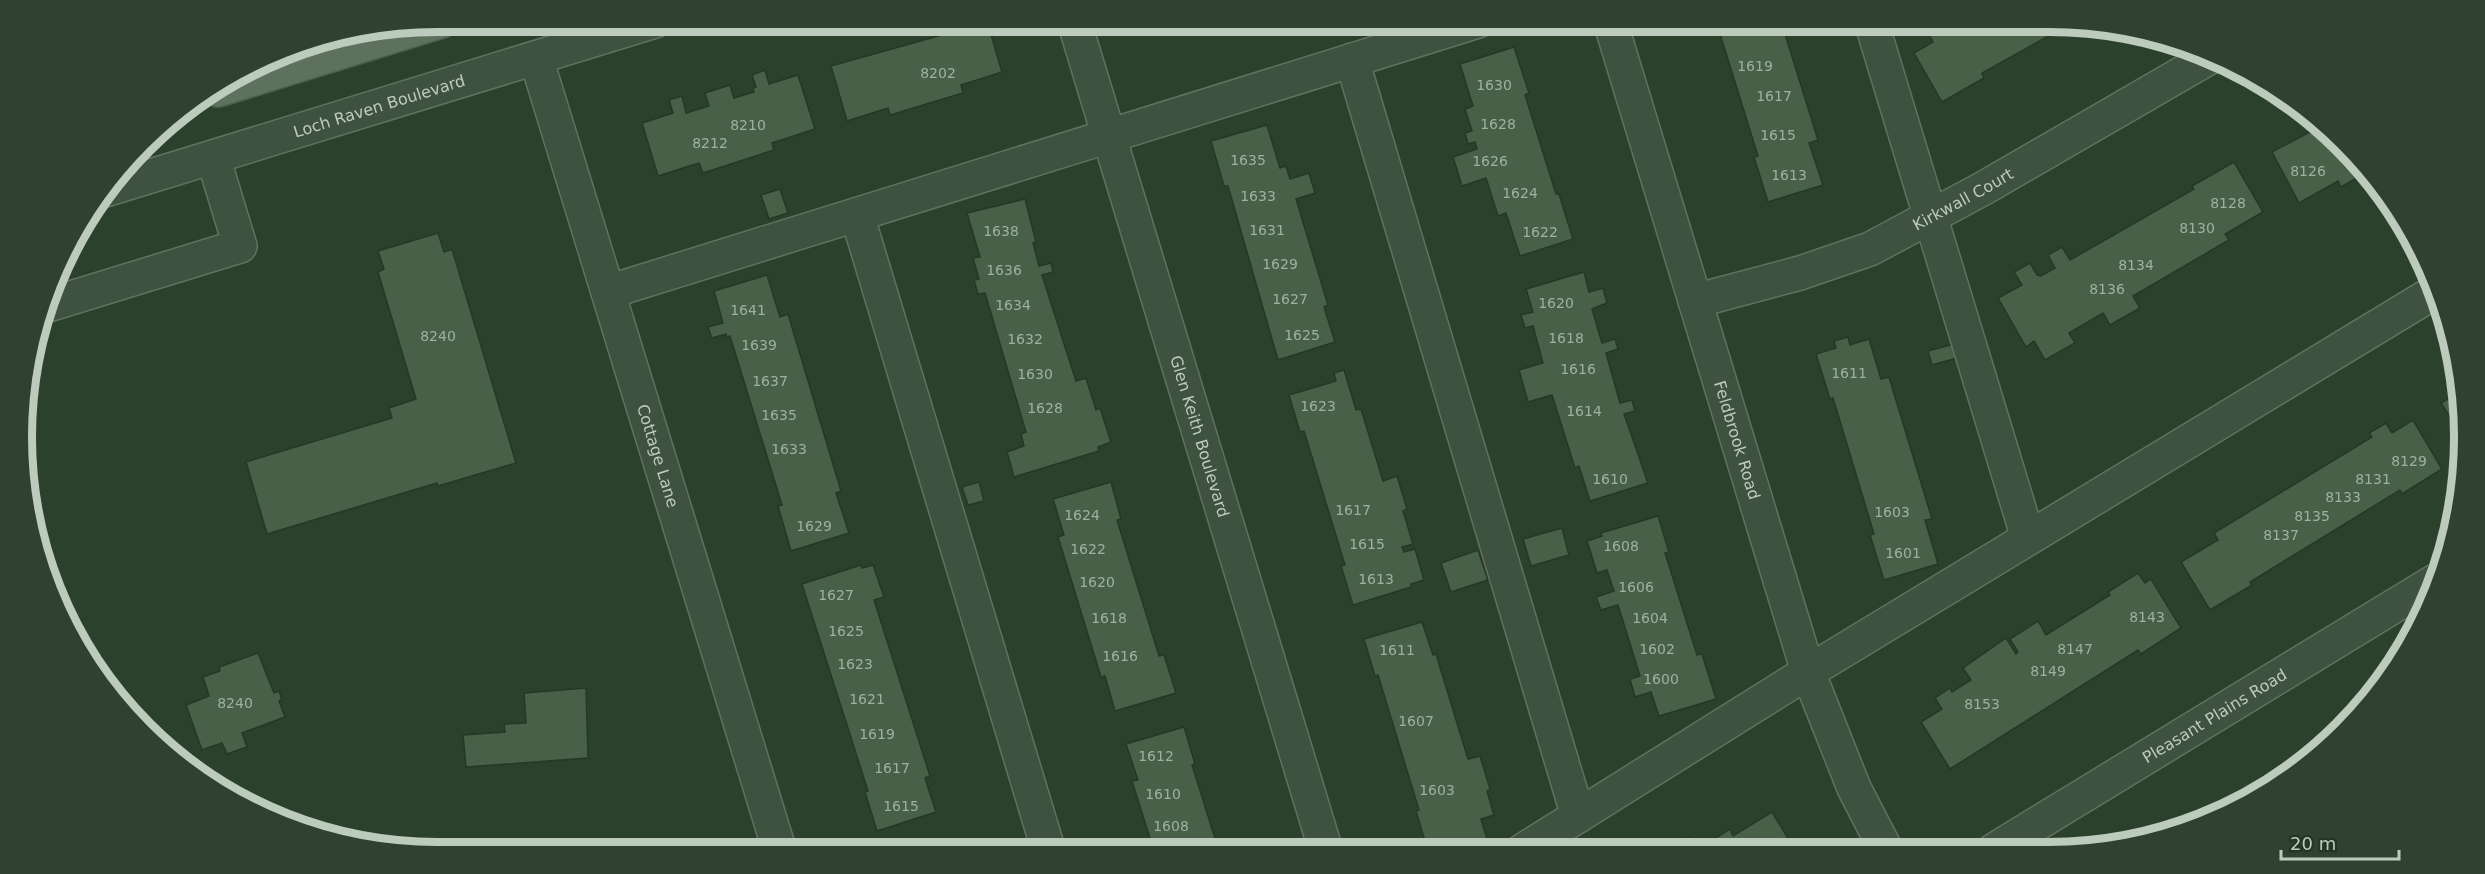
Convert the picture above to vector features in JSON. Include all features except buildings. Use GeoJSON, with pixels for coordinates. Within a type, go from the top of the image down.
{"type":"FeatureCollection","features":[{"type":"Feature","properties":{"kind":"main road"},"geometry":{"type":"LineString","coordinates":[[238,84],[404,33]]}},
{"type":"Feature","properties":{"kind":"street","name":"Loch Raven Boulevard"},"geometry":{"type":"LineString","coordinates":[[118,186],[620,32]]}},
{"type":"Feature","properties":{"kind":"street","name":"Glen Keith Boulevard"},"geometry":{"type":"LineString","coordinates":[[1077,32],[1323,842]]}},
{"type":"Feature","properties":{"kind":"street"},"geometry":{"type":"LineString","coordinates":[[608,292],[1442,32]]}},
{"type":"Feature","properties":{"kind":"street","name":"Feldbrook Road"},"geometry":{"type":"LineString","coordinates":[[1613,32],[1808,672],[1854,788],[1882,842]]}},
{"type":"Feature","properties":{"kind":"street"},"geometry":{"type":"LineString","coordinates":[[1874,32],[2028,538]]}},
{"type":"Feature","properties":{"kind":"street","name":"Cottage Lane"},"geometry":{"type":"LineString","coordinates":[[536,58],[777,842]]}},
{"type":"Feature","properties":{"kind":"street"},"geometry":{"type":"LineString","coordinates":[[1352,60],[1578,816]]}},
{"type":"Feature","properties":{"kind":"street","name":"Kirkwall Court"},"geometry":{"type":"LineString","coordinates":[[1695,301],[1810,270],[1870,249],[2202,62]]}},
{"type":"Feature","properties":{"kind":"street"},"geometry":{"type":"LineString","coordinates":[[54,303],[240,246],[213,157]]}},
{"type":"Feature","properties":{"kind":"street"},"geometry":{"type":"LineString","coordinates":[[857,215],[1046,842]]}},
{"type":"Feature","properties":{"kind":"street"},"geometry":{"type":"LineString","coordinates":[[1536,842],[1808,672],[2428,296]]}},
{"type":"Feature","properties":{"kind":"street","name":"Pleasant Plains Road"},"geometry":{"type":"LineString","coordinates":[[2007,842],[2425,587]]}}]}
